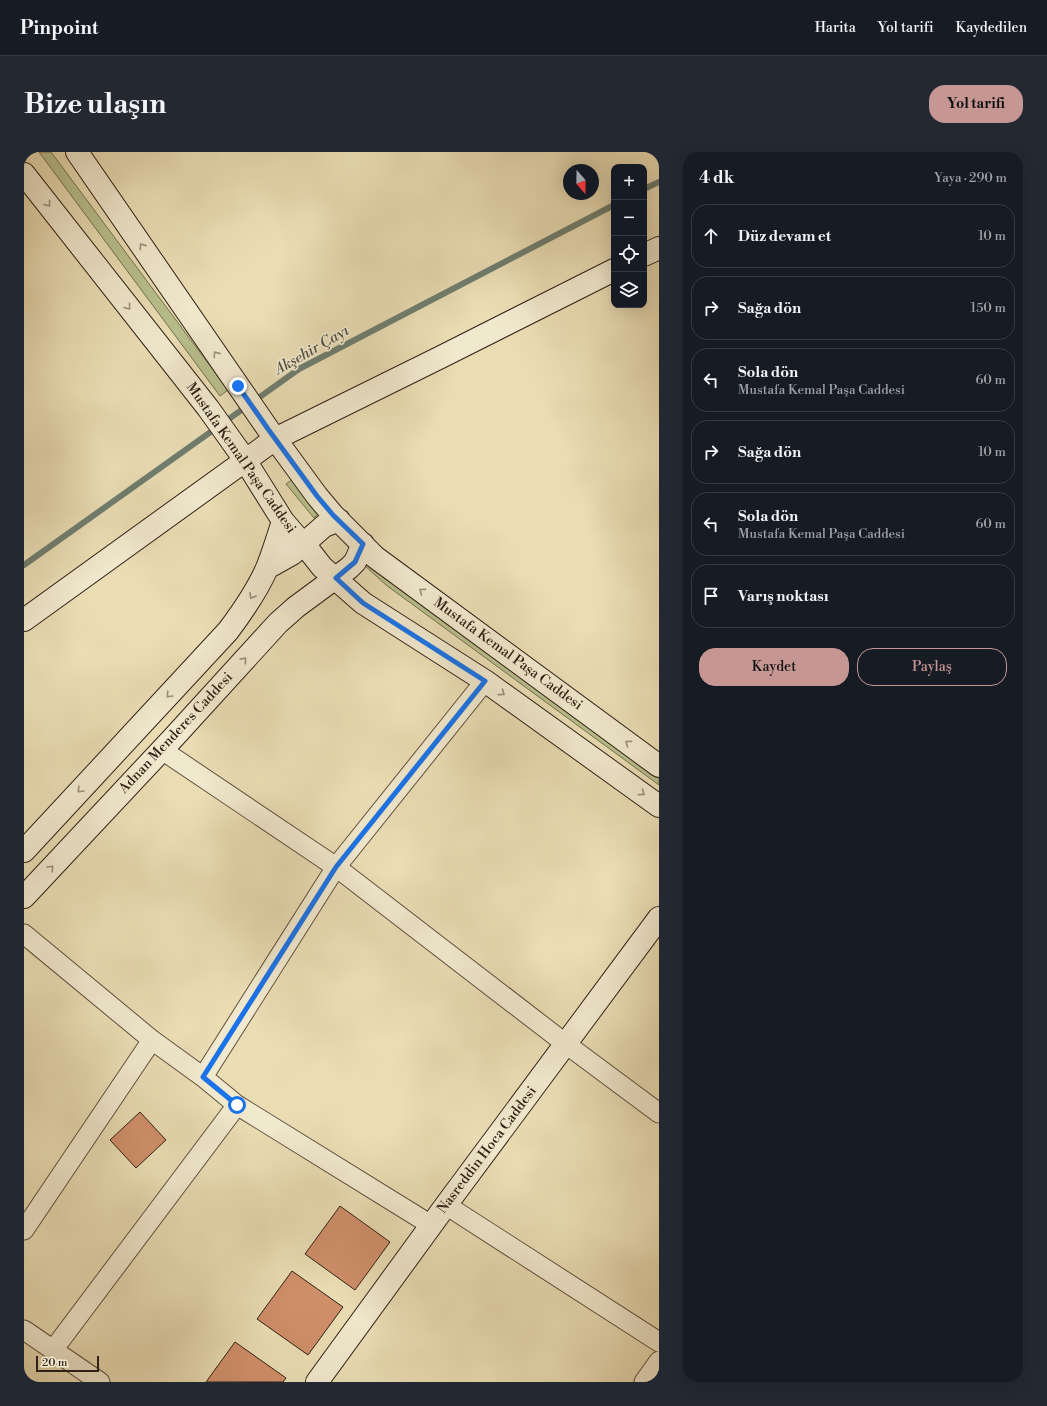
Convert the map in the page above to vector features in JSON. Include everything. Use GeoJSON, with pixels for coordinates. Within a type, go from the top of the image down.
{"type":"FeatureCollection","features":[{"type":"Feature","properties":{"kind":"street","name":"Mustafa Kemal Paşa Caddesi"},"geometry":{"type":"LineString","coordinates":[[77,152],[271,434],[333,515],[375,557],[659,766]]}},
{"type":"Feature","properties":{"kind":"street","name":"Mustafa Kemal Paşa Caddesi"},"geometry":{"type":"LineString","coordinates":[[24,174],[208,408],[244,458],[283,521],[322,567],[363,603],[485,681],[659,806]]}},
{"type":"Feature","properties":{"kind":"street"},"geometry":{"type":"LineString","coordinates":[[647,254],[659,248]]}},
{"type":"Feature","properties":{"kind":"street"},"geometry":{"type":"LineString","coordinates":[[24,620],[244,458],[271,434],[448,354],[611,272]]}},
{"type":"Feature","properties":{"kind":"street"},"geometry":{"type":"LineString","coordinates":[[267,568],[292,554],[324,526],[339,520]]}},
{"type":"Feature","properties":{"kind":"street"},"geometry":{"type":"LineString","coordinates":[[24,851],[219,641],[245,608],[267,568],[283,521]]}},
{"type":"Feature","properties":{"kind":"street"},"geometry":{"type":"LineString","coordinates":[[336,578],[355,562],[363,544]]}},
{"type":"Feature","properties":{"kind":"street","name":"Adnan Menderes Caddesi"},"geometry":{"type":"LineString","coordinates":[[24,897],[162,750],[278,623],[296,607],[336,578]]}},
{"type":"Feature","properties":{"kind":"street"},"geometry":{"type":"LineString","coordinates":[[203,1077],[336,867],[485,681]]}},
{"type":"Feature","properties":{"kind":"street"},"geometry":{"type":"LineString","coordinates":[[162,750],[336,867],[566,1044],[659,1113]]}},
{"type":"Feature","properties":{"kind":"street","name":"Nasreddin Hoca Caddesi"},"geometry":{"type":"LineString","coordinates":[[317,1382],[431,1225],[659,918]]}},
{"type":"Feature","properties":{"kind":"street"},"geometry":{"type":"LineString","coordinates":[[24,934],[152,1040],[203,1077],[237,1105],[431,1225]]}},
{"type":"Feature","properties":{"kind":"street"},"geometry":{"type":"LineString","coordinates":[[24,1230],[152,1040]]}},
{"type":"Feature","properties":{"kind":"street"},"geometry":{"type":"LineString","coordinates":[[53,1350],[237,1105]]}},
{"type":"Feature","properties":{"kind":"street"},"geometry":{"type":"LineString","coordinates":[[446,1205],[659,1342]]}},
{"type":"Feature","properties":{"kind":"street"},"geometry":{"type":"LineString","coordinates":[[24,1330],[100,1382]]}},
{"type":"Feature","properties":{"kind":"street"},"geometry":{"type":"LineString","coordinates":[[644,1382],[659,1361]]}},
{"type":"Feature","properties":{"kind":"green space"},"geometry":{"type":"Polygon","coordinates":[[[39,152],[51,152],[228,390],[220,396],[39,152]]]}},
{"type":"Feature","properties":{"kind":"green space"},"geometry":{"type":"Polygon","coordinates":[[[294,478],[321,511],[314,518],[286,484],[294,478]]]}},
{"type":"Feature","properties":{"kind":"green space"},"geometry":{"type":"Polygon","coordinates":[[[368,560],[659,777],[659,785],[386,585],[364,565],[368,560]]]}},
{"type":"Feature","properties":{"kind":"building"},"geometry":{"type":"Polygon","coordinates":[[[140,1112],[166,1140],[136,1168],[110,1140],[140,1112]]]}},
{"type":"Feature","properties":{"kind":"building"},"geometry":{"type":"Polygon","coordinates":[[[340,1206],[390,1242],[355,1290],[305,1254],[340,1206]]]}},
{"type":"Feature","properties":{"kind":"building"},"geometry":{"type":"Polygon","coordinates":[[[292,1271],[343,1307],[308,1355],[257,1319],[292,1271]]]}},
{"type":"Feature","properties":{"kind":"building"},"geometry":{"type":"Polygon","coordinates":[[[235,1342],[286,1378],[283,1382],[206,1382],[235,1342]]]}},
{"type":"Feature","properties":{"kind":"waterway","name":"Akşehir Çayı"},"geometry":{"type":"LineString","coordinates":[[647,188],[659,182]]}},
{"type":"Feature","properties":{"kind":"waterway","name":"Akşehir Çayı"},"geometry":{"type":"LineString","coordinates":[[24,565],[299,369],[611,207]]}},
{"type":"Feature","properties":{"kind":"route"},"geometry":{"type":"LineString","coordinates":[[237,1105],[203,1077],[336,867],[485,681],[363,603],[336,578],[355,562],[363,544],[333,515],[317,496],[238,386]]}}]}
